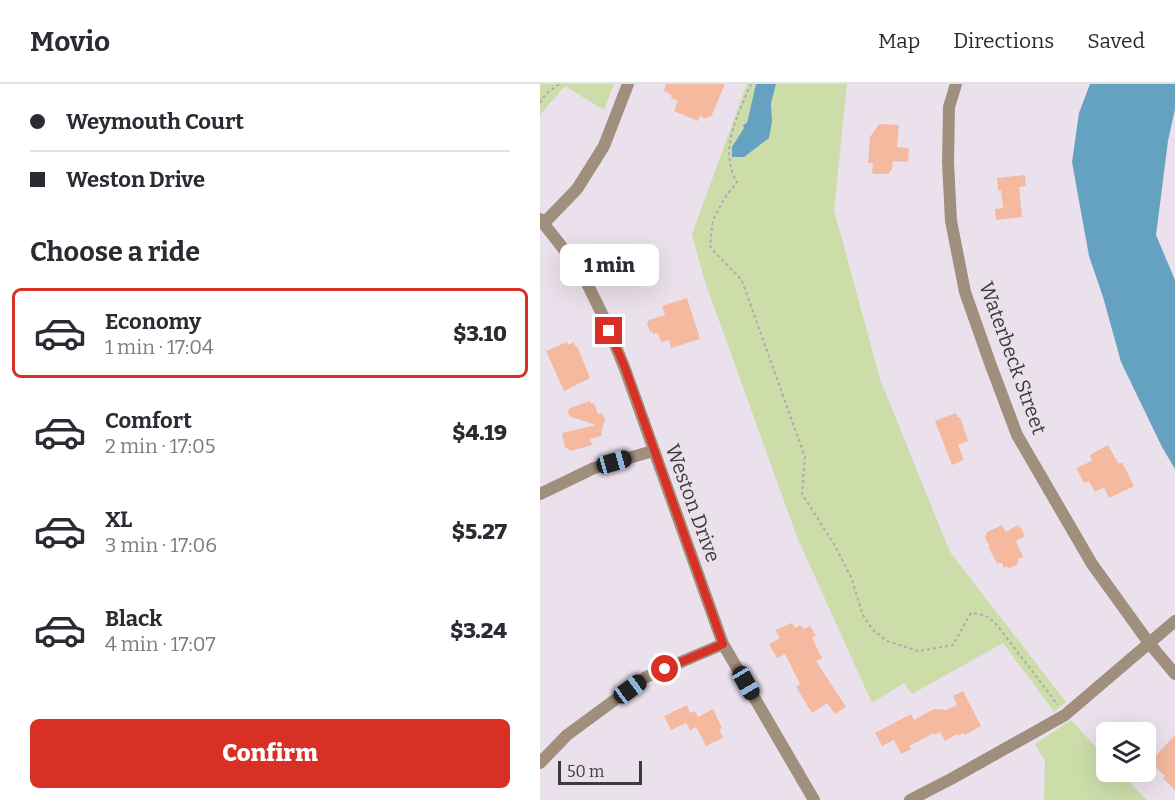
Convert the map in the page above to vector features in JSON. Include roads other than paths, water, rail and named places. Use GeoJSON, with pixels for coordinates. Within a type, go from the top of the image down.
{"type":"FeatureCollection","features":[{"type":"Feature","properties":{"kind":"street"},"geometry":{"type":"LineString","coordinates":[[542,221],[578,189],[604,146],[628,84]]}},
{"type":"Feature","properties":{"kind":"street","name":"Waterbeck Street"},"geometry":{"type":"LineString","coordinates":[[956,84],[949,107],[948,162],[951,222],[965,292],[1017,435],[1092,564],[1149,643],[1175,674]]}},
{"type":"Feature","properties":{"kind":"street","name":"Weston Drive"},"geometry":{"type":"LineString","coordinates":[[542,221],[581,271],[624,365],[723,644],[814,800]]}},
{"type":"Feature","properties":{"kind":"street"},"geometry":{"type":"LineString","coordinates":[[540,494],[594,468],[653,451]]}},
{"type":"Feature","properties":{"kind":"street"},"geometry":{"type":"LineString","coordinates":[[910,800],[1065,715],[1175,621]]}},
{"type":"Feature","properties":{"kind":"street"},"geometry":{"type":"LineString","coordinates":[[540,764],[567,735],[645,677],[723,644]]}},
{"type":"Feature","properties":{"kind":"water"},"geometry":{"type":"Polygon","coordinates":[[[756,84],[776,84],[771,103],[772,122],[769,138],[744,157],[732,157],[732,147],[744,128],[743,125],[747,123],[756,84]]]}},
{"type":"Feature","properties":{"kind":"water"},"geometry":{"type":"Polygon","coordinates":[[[1090,84],[1175,84],[1175,109],[1168,141],[1156,235],[1175,280],[1175,469],[1121,362],[1089,256],[1072,162],[1079,113],[1090,84]]]}}]}
